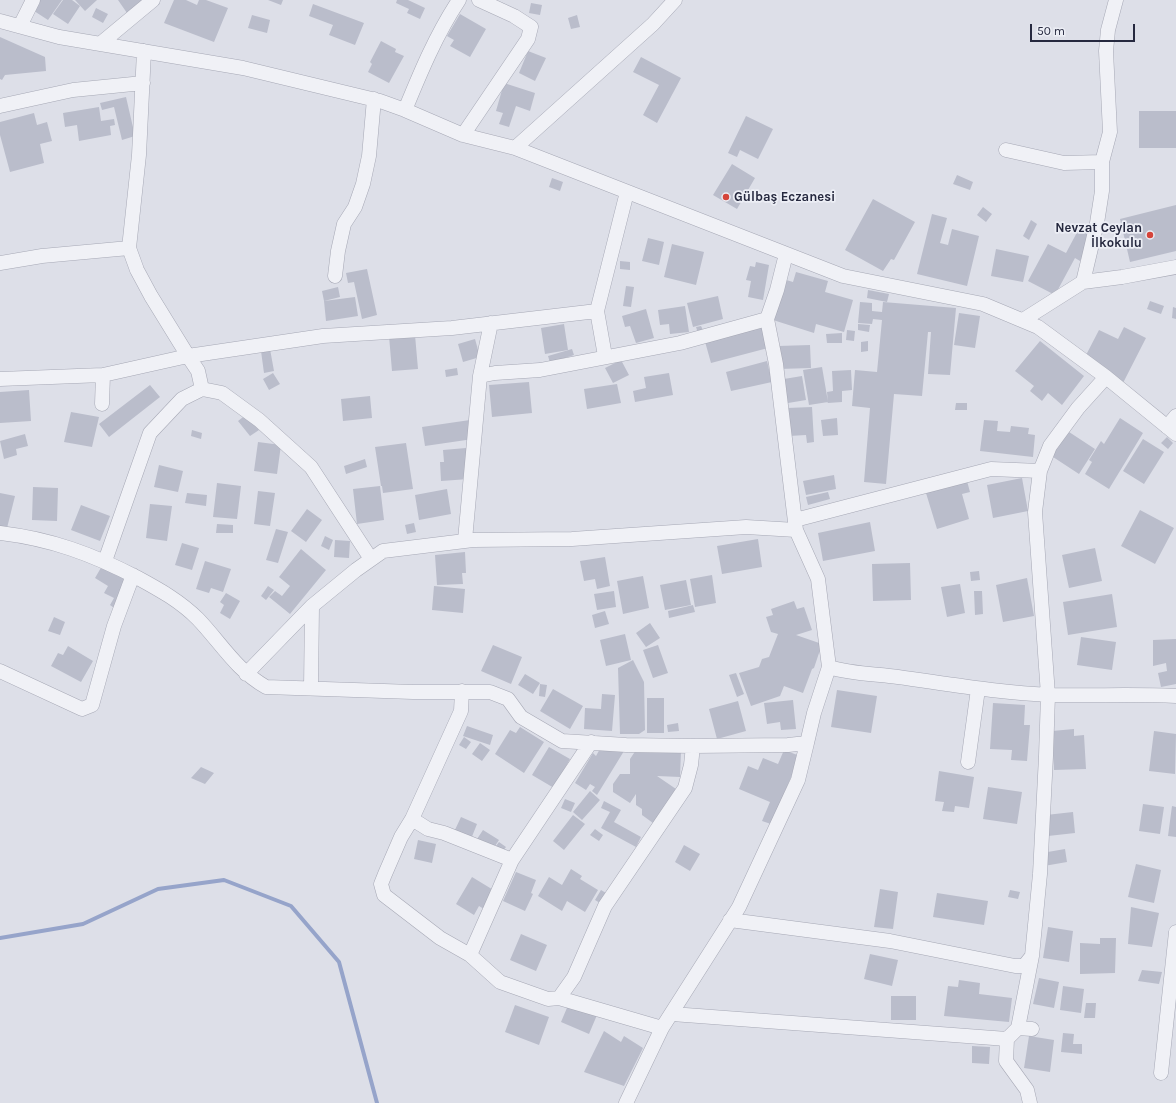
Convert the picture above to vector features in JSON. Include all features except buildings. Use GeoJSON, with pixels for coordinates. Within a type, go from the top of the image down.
{"type":"FeatureCollection","features":[{"type":"Feature","properties":{"kind":"street"},"geometry":{"type":"LineString","coordinates":[[20,26],[33,0]]}},
{"type":"Feature","properties":{"kind":"street"},"geometry":{"type":"LineString","coordinates":[[100,44],[153,0]]}},
{"type":"Feature","properties":{"kind":"street"},"geometry":{"type":"LineString","coordinates":[[405,110],[430,49],[443,23],[458,0]]}},
{"type":"Feature","properties":{"kind":"street"},"geometry":{"type":"LineString","coordinates":[[463,136],[528,40],[531,28],[514,16],[479,0]]}},
{"type":"Feature","properties":{"kind":"street"},"geometry":{"type":"LineString","coordinates":[[515,148],[653,24],[675,0]]}},
{"type":"Feature","properties":{"kind":"street"},"geometry":{"type":"LineString","coordinates":[[1083,282],[1097,223],[1102,191],[1102,162],[1110,132],[1106,51],[1108,30],[1116,0]]}},
{"type":"Feature","properties":{"kind":"street"},"geometry":{"type":"LineString","coordinates":[[0,21],[60,37],[243,68],[374,99],[405,110],[463,136],[515,148],[843,276],[983,304],[1038,326],[1173,425]]}},
{"type":"Feature","properties":{"kind":"street"},"geometry":{"type":"LineString","coordinates":[[144,51],[139,155],[129,248],[137,270],[151,296],[198,371],[202,389]]}},
{"type":"Feature","properties":{"kind":"street"},"geometry":{"type":"LineString","coordinates":[[0,106],[73,90],[143,83]]}},
{"type":"Feature","properties":{"kind":"street"},"geometry":{"type":"LineString","coordinates":[[335,276],[338,251],[344,224],[355,207],[363,184],[369,156],[374,99]]}},
{"type":"Feature","properties":{"kind":"street"},"geometry":{"type":"LineString","coordinates":[[1006,150],[1064,163],[1102,162]]}},
{"type":"Feature","properties":{"kind":"street"},"geometry":{"type":"LineString","coordinates":[[605,356],[597,311],[627,192]]}},
{"type":"Feature","properties":{"kind":"street"},"geometry":{"type":"LineString","coordinates":[[0,262],[42,256],[129,248]]}},
{"type":"Feature","properties":{"kind":"street"},"geometry":{"type":"LineString","coordinates":[[626,1103],[662,1028],[739,907],[798,780],[814,713],[829,667],[818,579],[796,525],[776,364],[767,319],[777,290],[786,254]]}},
{"type":"Feature","properties":{"kind":"street"},"geometry":{"type":"LineString","coordinates":[[1023,320],[1083,282],[1122,277],[1176,267]]}},
{"type":"Feature","properties":{"kind":"street"},"geometry":{"type":"LineString","coordinates":[[0,379],[103,375],[188,356],[323,336],[452,328],[597,311]]}},
{"type":"Feature","properties":{"kind":"street"},"geometry":{"type":"LineString","coordinates":[[480,376],[495,373],[540,370],[680,342],[767,319]]}},
{"type":"Feature","properties":{"kind":"street"},"geometry":{"type":"LineString","coordinates":[[466,540],[480,376],[491,323]]}},
{"type":"Feature","properties":{"kind":"street"},"geometry":{"type":"LineString","coordinates":[[102,404],[103,375]]}},
{"type":"Feature","properties":{"kind":"street"},"geometry":{"type":"LineString","coordinates":[[672,1014],[1007,1040],[1025,1029],[1040,874],[1048,695],[1035,512],[1040,472],[1050,446],[1078,408],[1106,377]]}},
{"type":"Feature","properties":{"kind":"street"},"geometry":{"type":"LineString","coordinates":[[105,561],[150,433],[182,400],[202,389],[222,393],[259,420],[311,467],[371,559]]}},
{"type":"Feature","properties":{"kind":"street"},"geometry":{"type":"LineString","coordinates":[[246,674],[312,606],[383,551],[466,540],[572,539],[796,525],[991,469],[1040,472]]}},
{"type":"Feature","properties":{"kind":"street"},"geometry":{"type":"LineString","coordinates":[[0,533],[38,538],[72,548],[105,561],[167,593],[199,620],[246,674],[266,687],[413,692],[490,692],[508,699],[521,717],[562,741],[626,745],[693,746],[788,745],[807,743]]}},
{"type":"Feature","properties":{"kind":"street"},"geometry":{"type":"LineString","coordinates":[[0,671],[82,709],[92,705],[114,626],[133,576]]}},
{"type":"Feature","properties":{"kind":"street"},"geometry":{"type":"LineString","coordinates":[[311,688],[312,606]]}},
{"type":"Feature","properties":{"kind":"street"},"geometry":{"type":"LineString","coordinates":[[829,667],[844,672],[875,674],[978,689],[1048,695],[1176,696]]}},
{"type":"Feature","properties":{"kind":"street"},"geometry":{"type":"LineString","coordinates":[[968,762],[978,689]]}},
{"type":"Feature","properties":{"kind":"street"},"geometry":{"type":"LineString","coordinates":[[462,691],[461,711],[412,818],[401,837],[383,879],[382,884],[384,895],[440,938],[470,955],[500,982],[548,999],[559,998],[662,1028]]}},
{"type":"Feature","properties":{"kind":"street"},"geometry":{"type":"LineString","coordinates":[[470,955],[512,860],[591,742]]}},
{"type":"Feature","properties":{"kind":"street"},"geometry":{"type":"LineString","coordinates":[[559,998],[574,977],[605,906],[676,804],[685,788],[692,765],[693,746]]}},
{"type":"Feature","properties":{"kind":"street"},"geometry":{"type":"LineString","coordinates":[[412,818],[428,829],[444,833],[512,860]]}},
{"type":"Feature","properties":{"kind":"street"},"geometry":{"type":"LineString","coordinates":[[730,920],[890,941],[1015,966],[1024,966],[1032,956]]}},
{"type":"Feature","properties":{"kind":"street"},"geometry":{"type":"LineString","coordinates":[[1161,1073],[1176,932]]}},
{"type":"Feature","properties":{"kind":"street"},"geometry":{"type":"LineString","coordinates":[[1007,1040],[1006,1061],[1027,1090],[1030,1103]]}},
{"type":"Feature","properties":{"kind":"waterway"},"geometry":{"type":"LineString","coordinates":[[0,938],[83,924],[158,889],[224,880],[291,906],[339,962],[377,1103]]}},
{"type":"Feature","properties":{"kind":"place","name":"Gülbaş Eczanesi"},"geometry":{"type":"Point","coordinates":[726,197]}},
{"type":"Feature","properties":{"kind":"place","name":"Nevzat Ceylan İlkokulu"},"geometry":{"type":"Point","coordinates":[1150,235]}}]}
